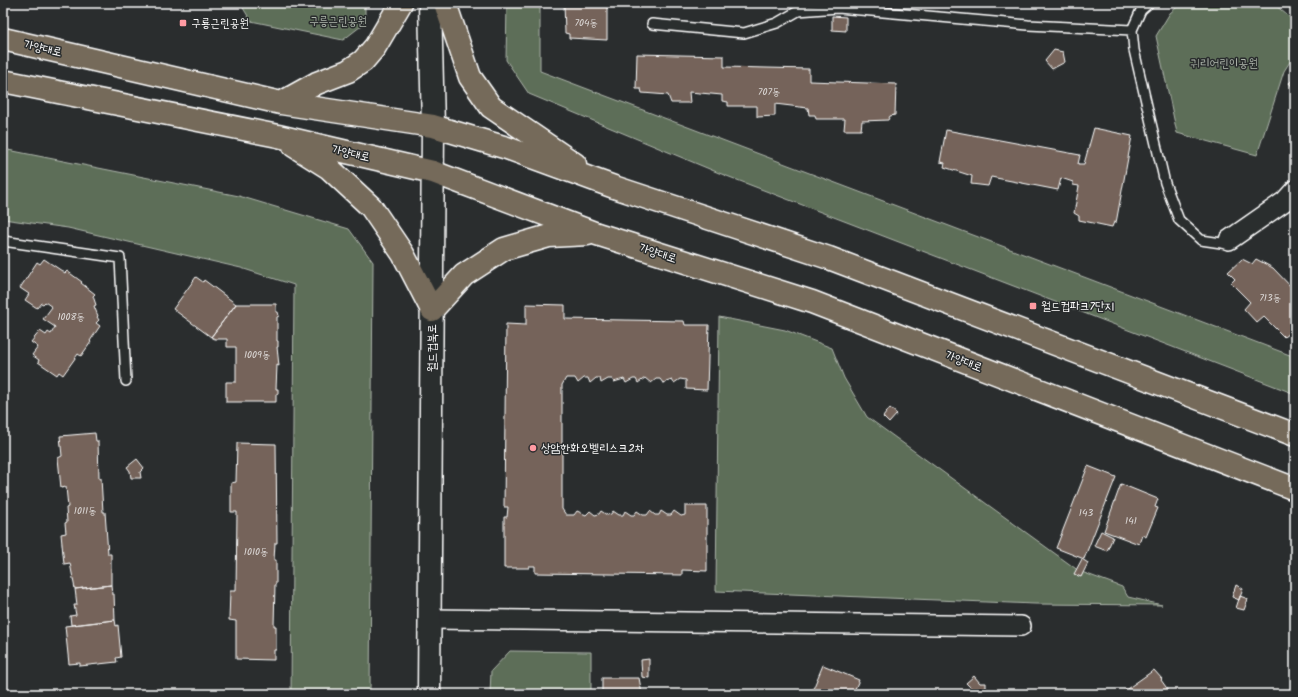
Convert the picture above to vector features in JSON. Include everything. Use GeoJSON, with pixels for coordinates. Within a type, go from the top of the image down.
{"type":"FeatureCollection","features":[{"type":"Feature","properties":{"kind":"main road"},"geometry":{"type":"LineString","coordinates":[[281,103],[317,83],[348,71],[363,61],[375,47],[401,3]]}},
{"type":"Feature","properties":{"kind":"main road","name":"월드컵북로"},"geometry":{"type":"LineString","coordinates":[[429,694],[433,172],[430,3]]}},
{"type":"Feature","properties":{"kind":"main road"},"geometry":{"type":"LineString","coordinates":[[445,3],[470,77],[491,107],[556,152],[614,187]]}},
{"type":"Feature","properties":{"kind":"main road","name":"가양대로"},"geometry":{"type":"LineString","coordinates":[[3,39],[281,103],[433,126],[506,148],[614,187],[830,258],[1295,435]]}},
{"type":"Feature","properties":{"kind":"main road","name":"가양대로"},"geometry":{"type":"LineString","coordinates":[[3,81],[278,136],[433,172],[597,234],[812,302],[1295,489]]}},
{"type":"Feature","properties":{"kind":"main road"},"geometry":{"type":"LineString","coordinates":[[278,136],[329,168],[371,207],[403,254],[432,310],[464,275],[504,250],[550,236],[597,234]]}},
{"type":"Feature","properties":{"kind":"street"},"geometry":{"type":"LineString","coordinates":[[1229,242],[1285,201],[1295,190]]}},
{"type":"Feature","properties":{"kind":"street"},"geometry":{"type":"LineString","coordinates":[[430,619],[1021,626]]}},
{"type":"Feature","properties":{"kind":"lane"},"geometry":{"type":"LineString","coordinates":[[1149,3],[1141,10],[1132,30],[1134,50],[1165,184],[1179,220],[1201,240],[1229,242]]}},
{"type":"Feature","properties":{"kind":"lane"},"geometry":{"type":"LineString","coordinates":[[652,24],[744,33],[777,23],[798,11],[838,6],[1028,25],[1132,30]]}},
{"type":"Feature","properties":{"kind":"lane"},"geometry":{"type":"LineString","coordinates":[[3,241],[120,258],[126,381]]}},
{"type":"Feature","properties":{"kind":"green space","name":"구릉근린공원"},"geometry":{"type":"Polygon","coordinates":[[[240,3],[365,3],[365,23],[343,40],[251,21],[240,3]]]}},
{"type":"Feature","properties":{"kind":"green space"},"geometry":{"type":"Polygon","coordinates":[[[507,3],[540,3],[540,71],[1295,357],[1295,394],[719,173],[529,94],[506,60],[507,3]]]}},
{"type":"Feature","properties":{"kind":"green space","name":"귀리어린이공원"},"geometry":{"type":"Polygon","coordinates":[[[1182,3],[1273,3],[1295,22],[1295,54],[1284,71],[1257,155],[1177,133],[1156,36],[1170,13],[1182,3]]]}},
{"type":"Feature","properties":{"kind":"green space"},"geometry":{"type":"Polygon","coordinates":[[[3,149],[239,196],[349,229],[373,262],[370,694],[291,694],[294,285],[241,268],[68,228],[3,219],[3,149]]]}},
{"type":"Feature","properties":{"kind":"green space"},"geometry":{"type":"Polygon","coordinates":[[[719,317],[785,330],[832,348],[844,378],[867,417],[1079,571],[1122,587],[1128,597],[1162,605],[1035,604],[716,591],[719,317]]]}},
{"type":"Feature","properties":{"kind":"green space"},"geometry":{"type":"Polygon","coordinates":[[[510,651],[591,652],[591,694],[490,694],[491,671],[510,651]]]}},
{"type":"Feature","properties":{"kind":"building"},"geometry":{"type":"Polygon","coordinates":[[[564,3],[607,3],[607,40],[569,38],[569,34],[565,33],[564,3]]]}},
{"type":"Feature","properties":{"kind":"building"},"geometry":{"type":"Polygon","coordinates":[[[832,16],[846,17],[846,31],[832,30],[832,16]]]}},
{"type":"Feature","properties":{"kind":"building"},"geometry":{"type":"Polygon","coordinates":[[[1054,50],[1063,52],[1065,62],[1052,69],[1045,61],[1054,50]]]}},
{"type":"Feature","properties":{"kind":"building"},"geometry":{"type":"Polygon","coordinates":[[[637,54],[724,56],[724,67],[809,69],[809,81],[896,84],[895,115],[890,116],[888,120],[862,121],[861,130],[844,130],[845,119],[816,119],[815,115],[809,115],[808,108],[775,104],[775,116],[757,117],[757,106],[728,106],[728,102],[722,101],[722,95],[689,92],[690,103],[671,103],[668,95],[642,93],[641,89],[636,89],[637,54]]]}},
{"type":"Feature","properties":{"kind":"building"},"geometry":{"type":"Polygon","coordinates":[[[1295,78],[1295,90],[1289,83],[1295,78]]]}},
{"type":"Feature","properties":{"kind":"building"},"geometry":{"type":"Polygon","coordinates":[[[1094,128],[1132,136],[1116,223],[1114,222],[1112,227],[1079,220],[1079,216],[1074,213],[1079,186],[1073,185],[1073,182],[1061,178],[1058,190],[991,177],[988,186],[971,184],[972,176],[944,167],[945,163],[940,162],[946,130],[1080,155],[1078,164],[1084,164],[1094,128]]]}},
{"type":"Feature","properties":{"kind":"building"},"geometry":{"type":"Polygon","coordinates":[[[44,259],[65,273],[67,271],[95,294],[93,296],[96,305],[94,306],[99,320],[96,323],[100,326],[81,356],[78,354],[63,375],[59,372],[57,375],[38,362],[39,360],[32,355],[38,347],[31,342],[40,331],[46,335],[48,332],[51,334],[55,327],[43,319],[52,307],[45,302],[43,304],[41,303],[37,308],[25,300],[29,294],[20,288],[37,262],[40,264],[44,259]]]}},
{"type":"Feature","properties":{"kind":"building"},"geometry":{"type":"Polygon","coordinates":[[[1242,259],[1252,264],[1256,259],[1273,268],[1295,291],[1294,339],[1289,333],[1284,337],[1264,317],[1257,323],[1244,309],[1250,302],[1231,283],[1235,279],[1228,272],[1242,259]]]}},
{"type":"Feature","properties":{"kind":"building"},"geometry":{"type":"Polygon","coordinates":[[[196,277],[203,282],[204,280],[236,304],[211,337],[173,309],[196,277]]]}},
{"type":"Feature","properties":{"kind":"building"},"geometry":{"type":"Polygon","coordinates":[[[236,304],[276,304],[276,312],[278,312],[279,316],[277,317],[277,347],[279,366],[277,365],[276,389],[278,389],[278,394],[276,394],[276,402],[226,402],[226,382],[236,382],[236,347],[227,347],[227,339],[215,339],[211,337],[236,304]]]}},
{"type":"Feature","properties":{"kind":"building","name":"상암한화오벨리스크2차"},"geometry":{"type":"Polygon","coordinates":[[[526,304],[565,305],[565,319],[684,321],[685,325],[709,325],[707,390],[686,389],[686,380],[680,379],[674,383],[672,380],[663,383],[660,379],[656,379],[651,383],[645,378],[638,383],[636,379],[626,383],[624,379],[614,382],[612,379],[608,379],[601,383],[600,378],[596,378],[590,383],[588,378],[584,378],[578,383],[575,378],[566,378],[562,385],[562,509],[566,515],[574,515],[577,511],[586,515],[590,511],[595,515],[599,514],[601,511],[607,515],[611,514],[613,511],[619,515],[623,515],[625,511],[631,515],[634,515],[637,511],[643,515],[647,515],[650,511],[655,515],[659,515],[661,511],[667,515],[671,515],[674,511],[681,516],[685,515],[685,506],[707,506],[707,571],[682,570],[682,575],[535,573],[535,566],[529,566],[529,568],[504,568],[504,517],[507,517],[508,507],[504,507],[506,324],[526,325],[526,304]]]}},
{"type":"Feature","properties":{"kind":"building"},"geometry":{"type":"Polygon","coordinates":[[[890,408],[897,414],[889,423],[883,417],[890,408]]]}},
{"type":"Feature","properties":{"kind":"building"},"geometry":{"type":"Polygon","coordinates":[[[95,433],[96,441],[98,441],[99,478],[101,478],[108,554],[111,554],[111,585],[75,589],[70,563],[64,564],[61,534],[66,533],[66,508],[68,507],[66,487],[61,488],[58,458],[62,456],[60,436],[95,433]]]}},
{"type":"Feature","properties":{"kind":"building"},"geometry":{"type":"Polygon","coordinates":[[[237,443],[276,444],[277,543],[275,543],[274,560],[276,560],[274,626],[276,626],[276,650],[274,650],[274,660],[236,659],[236,621],[229,620],[230,591],[236,591],[237,512],[231,512],[231,483],[236,482],[237,443]]]}},
{"type":"Feature","properties":{"kind":"building"},"geometry":{"type":"Polygon","coordinates":[[[137,459],[144,468],[140,472],[141,478],[131,478],[130,471],[127,467],[137,459]]]}},
{"type":"Feature","properties":{"kind":"building"},"geometry":{"type":"Polygon","coordinates":[[[1088,466],[1116,477],[1084,559],[1056,548],[1088,466]]]}},
{"type":"Feature","properties":{"kind":"building"},"geometry":{"type":"Polygon","coordinates":[[[1121,484],[1158,499],[1155,507],[1158,508],[1146,537],[1142,535],[1139,544],[1104,531],[1121,484]]]}},
{"type":"Feature","properties":{"kind":"building"},"geometry":{"type":"Polygon","coordinates":[[[1101,531],[1113,537],[1107,551],[1094,546],[1101,531]]]}},
{"type":"Feature","properties":{"kind":"building"},"geometry":{"type":"Polygon","coordinates":[[[1082,559],[1088,563],[1081,577],[1074,574],[1082,559]]]}},
{"type":"Feature","properties":{"kind":"building"},"geometry":{"type":"Polygon","coordinates":[[[111,585],[112,594],[114,594],[115,620],[71,625],[70,616],[76,615],[74,605],[77,605],[75,589],[111,585]]]}},
{"type":"Feature","properties":{"kind":"building"},"geometry":{"type":"Polygon","coordinates":[[[1236,585],[1243,589],[1239,600],[1232,597],[1236,585]]]}},
{"type":"Feature","properties":{"kind":"building"},"geometry":{"type":"Polygon","coordinates":[[[1240,596],[1248,599],[1244,610],[1236,608],[1240,596]]]}},
{"type":"Feature","properties":{"kind":"building"},"geometry":{"type":"Polygon","coordinates":[[[115,620],[116,626],[118,625],[121,657],[116,658],[117,662],[80,666],[80,663],[69,664],[65,626],[115,620]]]}},
{"type":"Feature","properties":{"kind":"building"},"geometry":{"type":"Polygon","coordinates":[[[649,659],[649,678],[642,677],[641,660],[649,659]]]}},
{"type":"Feature","properties":{"kind":"building"},"geometry":{"type":"Polygon","coordinates":[[[823,665],[859,680],[855,689],[857,690],[855,694],[811,694],[823,665]]]}},
{"type":"Feature","properties":{"kind":"building"},"geometry":{"type":"Polygon","coordinates":[[[1154,670],[1162,679],[1161,680],[1171,694],[1126,694],[1124,691],[1154,670]]]}},
{"type":"Feature","properties":{"kind":"building"},"geometry":{"type":"Polygon","coordinates":[[[974,676],[980,683],[986,683],[986,694],[972,694],[972,689],[966,683],[974,676]]]}},
{"type":"Feature","properties":{"kind":"building"},"geometry":{"type":"Polygon","coordinates":[[[602,678],[639,678],[642,694],[602,694],[602,678]]]}},
{"type":"Feature","properties":{"kind":"place","name":"구룡근린공원"},"geometry":{"type":"Point","coordinates":[183,23]}},
{"type":"Feature","properties":{"kind":"place","name":"월드컵파크7단지"},"geometry":{"type":"Point","coordinates":[1033,306]}},
{"type":"Feature","properties":{"kind":"place","name":"상암한화오벨리스크2차"},"geometry":{"type":"Point","coordinates":[533,448]}}]}
